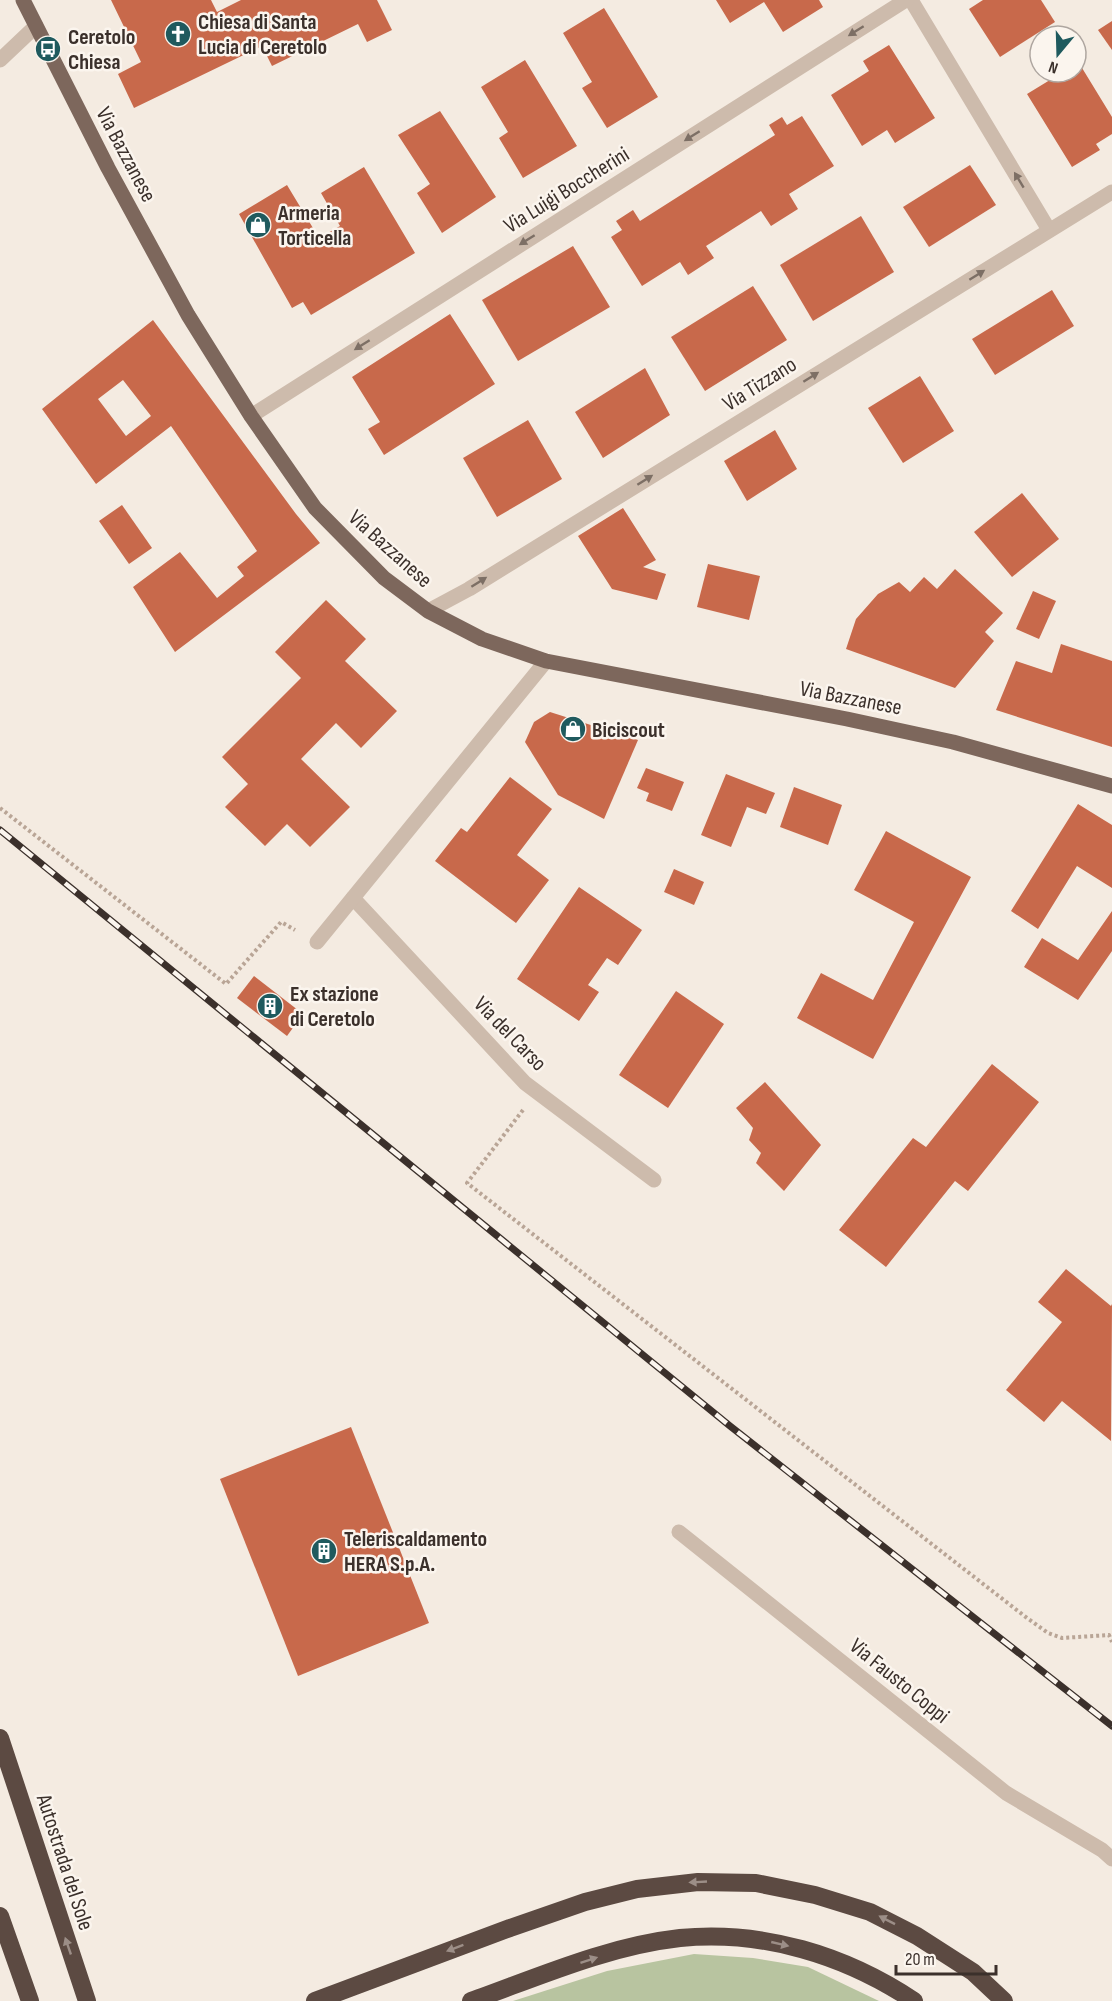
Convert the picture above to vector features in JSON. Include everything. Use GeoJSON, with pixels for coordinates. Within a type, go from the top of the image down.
{"type":"FeatureCollection","features":[{"type":"Feature","properties":{"kind":"highway","name":"Autostrada del Sole"},"geometry":{"type":"LineString","coordinates":[[0,1738],[87,2001]]}},
{"type":"Feature","properties":{"kind":"highway"},"geometry":{"type":"LineString","coordinates":[[315,2001],[585,1902],[637,1889],[698,1882],[756,1883],[815,1895],[870,1912],[917,1936],[973,1971],[1004,2001]]}},
{"type":"Feature","properties":{"kind":"highway"},"geometry":{"type":"LineString","coordinates":[[0,1916],[30,2001]]}},
{"type":"Feature","properties":{"kind":"highway"},"geometry":{"type":"LineString","coordinates":[[471,2001],[634,1947],[680,1938],[728,1937],[775,1942],[821,1954],[866,1973],[914,2001]]}},
{"type":"Feature","properties":{"kind":"main road","name":"Via Bazzanese"},"geometry":{"type":"LineString","coordinates":[[23,0],[108,168],[177,294],[250,416],[315,508],[384,578],[428,611],[482,639],[546,661],[942,739],[1112,786]]}},
{"type":"Feature","properties":{"kind":"street","name":"Via Luigi Boccherini"},"geometry":{"type":"LineString","coordinates":[[250,416],[906,0]]}},
{"type":"Feature","properties":{"kind":"street"},"geometry":{"type":"LineString","coordinates":[[911,0],[1049,230]]}},
{"type":"Feature","properties":{"kind":"street"},"geometry":{"type":"LineString","coordinates":[[0,60],[36,26]]}},
{"type":"Feature","properties":{"kind":"street","name":"Via Tizzano"},"geometry":{"type":"LineString","coordinates":[[428,611],[469,589],[1112,192]]}},
{"type":"Feature","properties":{"kind":"street"},"geometry":{"type":"LineString","coordinates":[[317,942],[546,661]]}},
{"type":"Feature","properties":{"kind":"street","name":"Via del Carso"},"geometry":{"type":"LineString","coordinates":[[353,898],[525,1083],[654,1180]]}},
{"type":"Feature","properties":{"kind":"street","name":"Via Fausto Coppi"},"geometry":{"type":"LineString","coordinates":[[679,1532],[1006,1793],[1109,1854]]}},
{"type":"Feature","properties":{"kind":"path"},"geometry":{"type":"LineString","coordinates":[[0,808],[226,984],[281,922],[317,942]]}},
{"type":"Feature","properties":{"kind":"path"},"geometry":{"type":"LineString","coordinates":[[537,1092],[467,1183],[1048,1633],[1062,1638],[1109,1635],[1112,1642]]}},
{"type":"Feature","properties":{"kind":"green space"},"geometry":{"type":"Polygon","coordinates":[[[694,1954],[753,1958],[808,1967],[879,2001],[513,2001],[607,1971],[694,1954]]]}},
{"type":"Feature","properties":{"kind":"building"},"geometry":{"type":"Polygon","coordinates":[[[111,0],[211,0],[217,12],[241,0],[377,0],[392,30],[367,42],[358,24],[272,66],[262,46],[134,108],[118,74],[141,62],[111,0]]]}},
{"type":"Feature","properties":{"kind":"building"},"geometry":{"type":"Polygon","coordinates":[[[716,0],[819,0],[823,7],[783,32],[764,2],[730,23],[716,0]]]}},
{"type":"Feature","properties":{"kind":"building"},"geometry":{"type":"Polygon","coordinates":[[[983,0],[1041,0],[1055,22],[1028,24],[1028,39],[1000,57],[969,9],[983,0]]]}},
{"type":"Feature","properties":{"kind":"building"},"geometry":{"type":"Polygon","coordinates":[[[604,8],[658,97],[607,128],[582,88],[592,82],[563,33],[604,8]]]}},
{"type":"Feature","properties":{"kind":"building"},"geometry":{"type":"Polygon","coordinates":[[[1112,21],[1112,50],[1098,30],[1112,21]]]}},
{"type":"Feature","properties":{"kind":"building"},"geometry":{"type":"Polygon","coordinates":[[[889,45],[935,118],[895,143],[887,130],[862,146],[831,95],[869,71],[863,61],[889,45]]]}},
{"type":"Feature","properties":{"kind":"building"},"geometry":{"type":"Polygon","coordinates":[[[525,60],[577,146],[523,178],[499,138],[508,132],[481,87],[525,60]]]}},
{"type":"Feature","properties":{"kind":"building"},"geometry":{"type":"Polygon","coordinates":[[[1088,78],[1112,117],[1112,134],[1096,144],[1100,150],[1072,167],[1027,94],[1043,84],[1088,84],[1088,78]]]}},
{"type":"Feature","properties":{"kind":"building"},"geometry":{"type":"Polygon","coordinates":[[[440,111],[496,197],[442,233],[417,193],[430,184],[398,135],[440,111]]]}},
{"type":"Feature","properties":{"kind":"building"},"geometry":{"type":"Polygon","coordinates":[[[802,116],[834,166],[789,194],[798,209],[771,226],[761,211],[706,246],[714,258],[688,275],[680,262],[642,286],[611,237],[622,230],[616,221],[633,210],[640,221],[775,135],[769,125],[782,117],[787,125],[802,116]]]}},
{"type":"Feature","properties":{"kind":"building"},"geometry":{"type":"Polygon","coordinates":[[[970,165],[996,205],[929,247],[903,207],[970,165]]]}},
{"type":"Feature","properties":{"kind":"building"},"geometry":{"type":"Polygon","coordinates":[[[364,167],[415,253],[311,315],[303,302],[292,308],[239,214],[287,185],[319,238],[340,226],[321,193],[364,167]]]}},
{"type":"Feature","properties":{"kind":"building"},"geometry":{"type":"Polygon","coordinates":[[[861,216],[894,272],[813,321],[780,265],[861,216]]]}},
{"type":"Feature","properties":{"kind":"building"},"geometry":{"type":"Polygon","coordinates":[[[573,246],[610,307],[518,361],[482,300],[573,246]]]}},
{"type":"Feature","properties":{"kind":"building"},"geometry":{"type":"Polygon","coordinates":[[[753,286],[787,340],[705,391],[671,337],[753,286]]]}},
{"type":"Feature","properties":{"kind":"building"},"geometry":{"type":"Polygon","coordinates":[[[1052,290],[1074,326],[995,375],[972,339],[1052,290]]]}},
{"type":"Feature","properties":{"kind":"building"},"geometry":{"type":"Polygon","coordinates":[[[450,314],[495,384],[384,455],[368,429],[380,422],[352,377],[450,314]]]}},
{"type":"Feature","properties":{"kind":"building"},"geometry":{"type":"Polygon","coordinates":[[[153,320],[296,514],[320,543],[175,652],[133,587],[180,552],[217,598],[244,576],[237,567],[257,551],[171,426],[96,484],[42,409],[153,320]],[[123,380],[98,399],[126,436],[151,416],[123,380]]]}},
{"type":"Feature","properties":{"kind":"building"},"geometry":{"type":"Polygon","coordinates":[[[645,368],[670,415],[603,458],[575,412],[645,368]]]}},
{"type":"Feature","properties":{"kind":"building"},"geometry":{"type":"Polygon","coordinates":[[[920,376],[954,431],[903,463],[868,408],[920,376]]]}},
{"type":"Feature","properties":{"kind":"building"},"geometry":{"type":"Polygon","coordinates":[[[528,420],[562,479],[497,517],[463,458],[528,420]]]}},
{"type":"Feature","properties":{"kind":"building"},"geometry":{"type":"Polygon","coordinates":[[[775,430],[797,469],[747,501],[724,461],[775,430]]]}},
{"type":"Feature","properties":{"kind":"building"},"geometry":{"type":"Polygon","coordinates":[[[1022,493],[1059,539],[1012,577],[974,532],[1022,493]]]}},
{"type":"Feature","properties":{"kind":"building"},"geometry":{"type":"Polygon","coordinates":[[[122,505],[152,548],[129,564],[99,521],[122,505]]]}},
{"type":"Feature","properties":{"kind":"building"},"geometry":{"type":"Polygon","coordinates":[[[623,508],[656,560],[643,567],[666,574],[657,600],[612,589],[578,536],[623,508]]]}},
{"type":"Feature","properties":{"kind":"building"},"geometry":{"type":"Polygon","coordinates":[[[708,564],[760,576],[749,620],[697,607],[708,564]]]}},
{"type":"Feature","properties":{"kind":"building"},"geometry":{"type":"Polygon","coordinates":[[[955,569],[1003,613],[985,632],[994,641],[955,688],[846,649],[856,619],[878,594],[899,582],[910,592],[924,577],[937,589],[955,569]]]}},
{"type":"Feature","properties":{"kind":"building"},"geometry":{"type":"Polygon","coordinates":[[[1033,591],[1056,601],[1039,639],[1016,629],[1033,591]]]}},
{"type":"Feature","properties":{"kind":"building"},"geometry":{"type":"Polygon","coordinates":[[[326,600],[366,639],[345,661],[397,711],[361,748],[336,723],[301,759],[350,807],[310,847],[287,824],[265,846],[225,807],[248,784],[222,757],[301,678],[275,652],[326,600]]]}},
{"type":"Feature","properties":{"kind":"building"},"geometry":{"type":"Polygon","coordinates":[[[1061,644],[1112,661],[1112,747],[996,710],[1016,661],[1052,673],[1061,644]]]}},
{"type":"Feature","properties":{"kind":"building"},"geometry":{"type":"Polygon","coordinates":[[[550,712],[638,740],[604,819],[558,795],[525,742],[534,722],[550,712]]]}},
{"type":"Feature","properties":{"kind":"building"},"geometry":{"type":"Polygon","coordinates":[[[646,768],[684,782],[672,811],[646,801],[649,793],[637,788],[646,768]]]}},
{"type":"Feature","properties":{"kind":"building"},"geometry":{"type":"Polygon","coordinates":[[[726,774],[775,793],[766,814],[747,807],[731,847],[701,835],[726,774]]]}},
{"type":"Feature","properties":{"kind":"building"},"geometry":{"type":"Polygon","coordinates":[[[510,777],[552,809],[517,855],[549,880],[516,923],[435,861],[461,828],[467,832],[510,777]]]}},
{"type":"Feature","properties":{"kind":"building"},"geometry":{"type":"Polygon","coordinates":[[[794,787],[842,805],[828,845],[780,827],[794,787]]]}},
{"type":"Feature","properties":{"kind":"building"},"geometry":{"type":"Polygon","coordinates":[[[1078,804],[1112,825],[1112,888],[1077,866],[1038,929],[1011,911],[1078,804]]]}},
{"type":"Feature","properties":{"kind":"building"},"geometry":{"type":"Polygon","coordinates":[[[886,831],[971,877],[873,1059],[797,1018],[821,973],[873,1000],[914,922],[854,890],[886,831]]]}},
{"type":"Feature","properties":{"kind":"building"},"geometry":{"type":"Polygon","coordinates":[[[674,869],[704,882],[694,905],[664,892],[674,869]]]}},
{"type":"Feature","properties":{"kind":"building"},"geometry":{"type":"Polygon","coordinates":[[[579,887],[642,930],[618,965],[607,958],[588,985],[599,992],[579,1021],[517,979],[579,887]]]}},
{"type":"Feature","properties":{"kind":"building"},"geometry":{"type":"Polygon","coordinates":[[[1112,911],[1112,951],[1078,1000],[1024,967],[1042,938],[1078,960],[1112,911]]]}},
{"type":"Feature","properties":{"kind":"building","name":"Ex stazione di Ceretolo"},"geometry":{"type":"Polygon","coordinates":[[[254,976],[303,1014],[287,1036],[237,998],[254,976]]]}},
{"type":"Feature","properties":{"kind":"building"},"geometry":{"type":"Polygon","coordinates":[[[676,991],[724,1024],[668,1108],[619,1075],[676,991]]]}},
{"type":"Feature","properties":{"kind":"building"},"geometry":{"type":"Polygon","coordinates":[[[992,1064],[1039,1102],[968,1191],[955,1181],[886,1267],[839,1230],[913,1138],[926,1147],[992,1064]]]}},
{"type":"Feature","properties":{"kind":"building"},"geometry":{"type":"Polygon","coordinates":[[[765,1082],[821,1145],[784,1191],[756,1163],[761,1153],[749,1140],[753,1128],[736,1108],[765,1082]]]}},
{"type":"Feature","properties":{"kind":"building"},"geometry":{"type":"Polygon","coordinates":[[[1066,1269],[1111,1306],[1112,1304],[1111,1441],[1062,1401],[1044,1422],[1006,1390],[1062,1322],[1038,1302],[1066,1269]]]}},
{"type":"Feature","properties":{"kind":"building","name":"Teleriscaldamento HERA S.p.A."},"geometry":{"type":"Polygon","coordinates":[[[351,1427],[429,1623],[298,1676],[220,1479],[351,1427]]]}},
{"type":"Feature","properties":{"kind":"railway"},"geometry":{"type":"LineString","coordinates":[[0,830],[730,1426],[1112,1726]]}},
{"type":"Feature","properties":{"kind":"place","name":"Chiesa di Santa Lucia di Ceretolo"},"geometry":{"type":"Point","coordinates":[178,34]}},
{"type":"Feature","properties":{"kind":"place","name":"Ceretolo Chiesa"},"geometry":{"type":"Point","coordinates":[48,49]}},
{"type":"Feature","properties":{"kind":"place","name":"Armeria Torticella"},"geometry":{"type":"Point","coordinates":[258,225]}},
{"type":"Feature","properties":{"kind":"place","name":"Biciscout"},"geometry":{"type":"Point","coordinates":[573,729]}},
{"type":"Feature","properties":{"kind":"place","name":"Ex stazione di Ceretolo"},"geometry":{"type":"Point","coordinates":[270,1006]}},
{"type":"Feature","properties":{"kind":"place","name":"Teleriscaldamento HERA S.p.A."},"geometry":{"type":"Point","coordinates":[324,1551]}}]}
